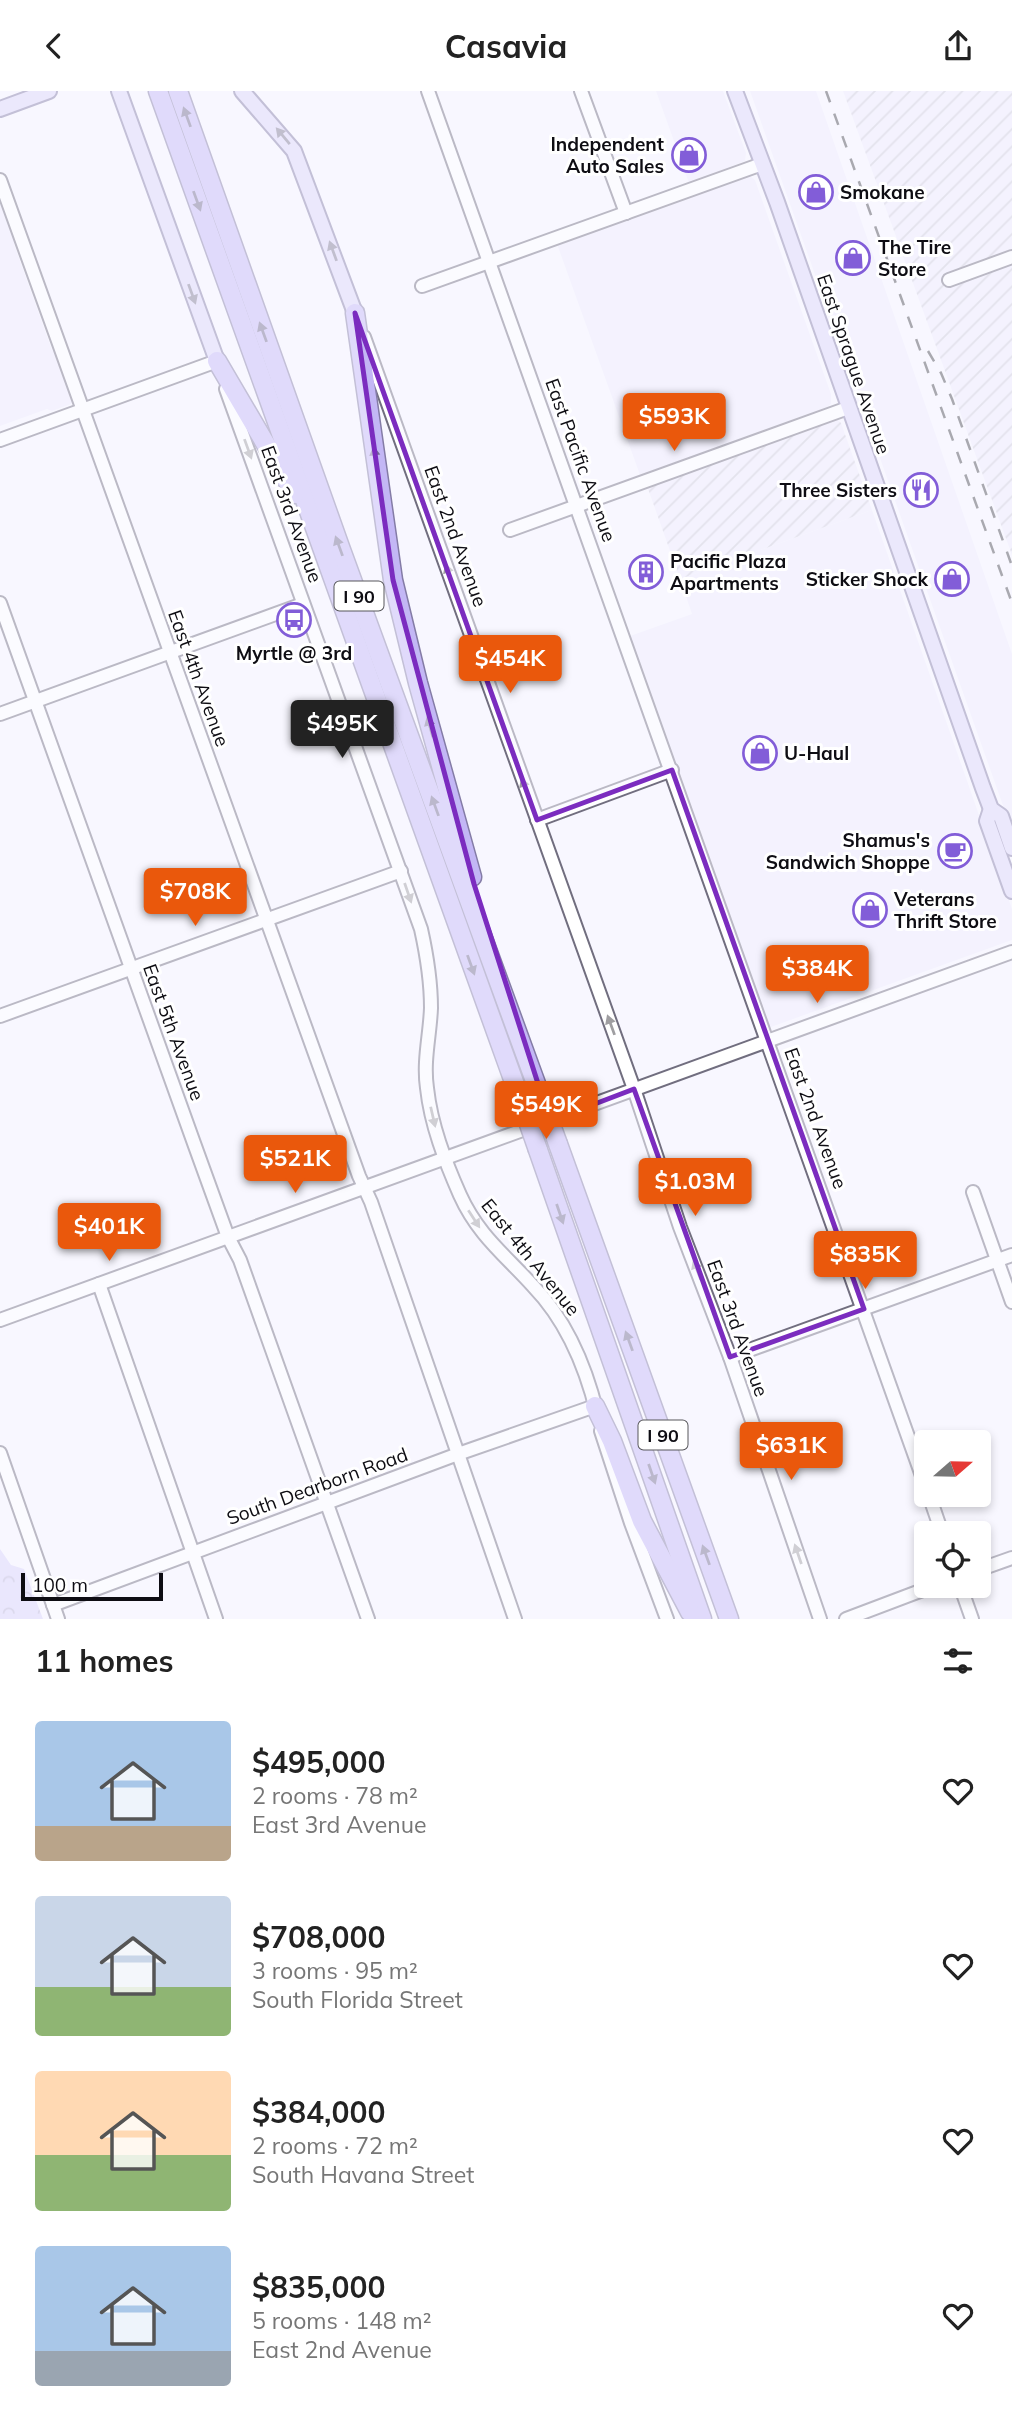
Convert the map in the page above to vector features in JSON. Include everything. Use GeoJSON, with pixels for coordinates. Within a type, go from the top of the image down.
{"type":"FeatureCollection","features":[{"type":"Feature","properties":{"kind":"highway","name":"I 90"},"geometry":{"type":"LineString","coordinates":[[158,91],[523,1107],[702,1619]]}},
{"type":"Feature","properties":{"kind":"highway","name":"I 90"},"geometry":{"type":"LineString","coordinates":[[178,91],[340,547],[729,1619]]}},
{"type":"Feature","properties":{"kind":"highway"},"geometry":{"type":"LineString","coordinates":[[355,313],[393,580],[418,683],[524,1052]]}},
{"type":"Feature","properties":{"kind":"highway"},"geometry":{"type":"LineString","coordinates":[[217,362],[317,532]]}},
{"type":"Feature","properties":{"kind":"highway"},"geometry":{"type":"LineString","coordinates":[[595,1406],[612,1441],[642,1521],[694,1619]]}},
{"type":"Feature","properties":{"kind":"main road"},"geometry":{"type":"LineString","coordinates":[[0,109],[49,91]]}},
{"type":"Feature","properties":{"kind":"main road","name":"East 3rd Avenue"},"geometry":{"type":"LineString","coordinates":[[120,91],[217,362]]}},
{"type":"Feature","properties":{"kind":"main road","name":"East 2nd Avenue"},"geometry":{"type":"LineString","coordinates":[[242,91],[294,151],[355,313]]}},
{"type":"Feature","properties":{"kind":"main road","name":"East Sprague Avenue"},"geometry":{"type":"LineString","coordinates":[[735,91],[991,810],[1001,816],[1012,848]]}},
{"type":"Feature","properties":{"kind":"main road","name":"East Sprague Avenue"},"geometry":{"type":"LineString","coordinates":[[991,810],[987,821],[1012,891]]}},
{"type":"Feature","properties":{"kind":"street","name":"East Pacific Avenue"},"geometry":{"type":"LineString","coordinates":[[428,91],[768,1040]]}},
{"type":"Feature","properties":{"kind":"street"},"geometry":{"type":"LineString","coordinates":[[581,91],[626,213]]}},
{"type":"Feature","properties":{"kind":"street"},"geometry":{"type":"LineString","coordinates":[[422,286],[762,164]]}},
{"type":"Feature","properties":{"kind":"street","name":"East 4th Avenue"},"geometry":{"type":"LineString","coordinates":[[0,180],[363,1188]]}},
{"type":"Feature","properties":{"kind":"street"},"geometry":{"type":"LineString","coordinates":[[949,280],[1012,257]]}},
{"type":"Feature","properties":{"kind":"street","name":"East 2nd Avenue"},"geometry":{"type":"LineString","coordinates":[[355,313],[634,1089]]}},
{"type":"Feature","properties":{"kind":"street"},"geometry":{"type":"LineString","coordinates":[[0,440],[217,362]]}},
{"type":"Feature","properties":{"kind":"street","name":"East 3rd Avenue"},"geometry":{"type":"LineString","coordinates":[[217,362],[421,929],[430,967],[427,1087],[433,1121],[446,1158]]}},
{"type":"Feature","properties":{"kind":"street"},"geometry":{"type":"LineString","coordinates":[[510,530],[848,408]]}},
{"type":"Feature","properties":{"kind":"street","name":"East 5th Avenue"},"geometry":{"type":"LineString","coordinates":[[0,603],[228,1237],[240,1260],[328,1502],[368,1619]]}},
{"type":"Feature","properties":{"kind":"street"},"geometry":{"type":"LineString","coordinates":[[0,714],[303,604]]}},
{"type":"Feature","properties":{"kind":"street"},"geometry":{"type":"LineString","coordinates":[[537,821],[672,771]]}},
{"type":"Feature","properties":{"kind":"street"},"geometry":{"type":"LineString","coordinates":[[0,1016],[401,871]]}},
{"type":"Feature","properties":{"kind":"street"},"geometry":{"type":"LineString","coordinates":[[0,1320],[1012,952]]}},
{"type":"Feature","properties":{"kind":"street","name":"East 2nd Avenue"},"geometry":{"type":"LineString","coordinates":[[768,1040],[914,1453]]}},
{"type":"Feature","properties":{"kind":"street","name":"East 3rd Avenue"},"geometry":{"type":"LineString","coordinates":[[634,1089],[680,1227],[730,1357],[820,1619]]}},
{"type":"Feature","properties":{"kind":"street","name":"East 4th Avenue"},"geometry":{"type":"LineString","coordinates":[[446,1158],[461,1198],[475,1223],[500,1255],[534,1286],[557,1314],[569,1336],[595,1406],[609,1460],[667,1619]]}},
{"type":"Feature","properties":{"kind":"street"},"geometry":{"type":"LineString","coordinates":[[363,1188],[371,1202],[456,1441],[458,1454],[515,1619]]}},
{"type":"Feature","properties":{"kind":"street"},"geometry":{"type":"LineString","coordinates":[[973,1192],[1012,1302]]}},
{"type":"Feature","properties":{"kind":"street"},"geometry":{"type":"LineString","coordinates":[[730,1357],[1012,1255]]}},
{"type":"Feature","properties":{"kind":"street"},"geometry":{"type":"LineString","coordinates":[[99,1284],[216,1619]]}},
{"type":"Feature","properties":{"kind":"street","name":"South Dearborn Road"},"geometry":{"type":"LineString","coordinates":[[53,1605],[458,1454],[595,1406]]}},
{"type":"Feature","properties":{"kind":"street"},"geometry":{"type":"LineString","coordinates":[[0,1453],[58,1619]]}},
{"type":"Feature","properties":{"kind":"street"},"geometry":{"type":"LineString","coordinates":[[991,1565],[1012,1558]]}},
{"type":"Feature","properties":{"kind":"street"},"geometry":{"type":"LineString","coordinates":[[846,1619],[914,1593]]}},
{"type":"Feature","properties":{"kind":"street"},"geometry":{"type":"LineString","coordinates":[[965,1598],[972,1619]]}},
{"type":"Feature","properties":{"kind":"highlighted area"},"geometry":{"type":"Polygon","coordinates":[[[355,313],[537,820],[672,770],[864,1309],[730,1357],[634,1089],[550,1121],[474,884],[393,580],[355,313]]]}},
{"type":"Feature","properties":{"kind":"shaded area"},"geometry":{"type":"Polygon","coordinates":[[[656,91],[723,91],[746,153],[745,161],[689,183],[656,91]]]}},
{"type":"Feature","properties":{"kind":"shaded area"},"geometry":{"type":"Polygon","coordinates":[[[750,91],[816,91],[1012,654],[1012,831],[750,91]]]}},
{"type":"Feature","properties":{"kind":"shaded area"},"geometry":{"type":"Polygon","coordinates":[[[843,91],[1012,91],[1012,555],[843,91]]]}},
{"type":"Feature","properties":{"kind":"shaded area"},"geometry":{"type":"Polygon","coordinates":[[[745,176],[755,180],[831,394],[831,404],[640,475],[557,244],[745,176]]]}},
{"type":"Feature","properties":{"kind":"shaded area"},"geometry":{"type":"Polygon","coordinates":[[[0,196],[52,350],[57,354],[74,399],[71,404],[52,411],[47,409],[0,426],[0,196]]]}},
{"type":"Feature","properties":{"kind":"shaded area"},"geometry":{"type":"Polygon","coordinates":[[[836,418],[841,423],[872,510],[680,579],[647,486],[836,418]]]}},
{"type":"Feature","properties":{"kind":"shaded area"},"geometry":{"type":"Polygon","coordinates":[[[872,510],[1012,909],[1012,940],[771,1027],[630,636],[692,614],[680,579],[872,510]]]}},
{"type":"Feature","properties":{"kind":"green space"},"geometry":{"type":"Polygon","coordinates":[[[0,1549],[11,1565],[24,1569],[43,1619],[0,1619],[0,1549]]]}},
{"type":"Feature","properties":{"kind":"railway"},"geometry":{"type":"LineString","coordinates":[[826,91],[1012,603]]}},
{"type":"Feature","properties":{"kind":"railway"},"geometry":{"type":"LineString","coordinates":[[928,351],[952,399],[1012,566]]}},
{"type":"Feature","properties":{"kind":"place","name":"Independent Auto Sales"},"geometry":{"type":"Point","coordinates":[689,155]}},
{"type":"Feature","properties":{"kind":"place","name":"Smokane"},"geometry":{"type":"Point","coordinates":[816,192]}},
{"type":"Feature","properties":{"kind":"place","name":"The Tire Store"},"geometry":{"type":"Point","coordinates":[853,258]}},
{"type":"Feature","properties":{"kind":"place","name":"Three Sisters"},"geometry":{"type":"Point","coordinates":[921,490]}},
{"type":"Feature","properties":{"kind":"place","name":"Pacific Plaza Apartments"},"geometry":{"type":"Point","coordinates":[646,572]}},
{"type":"Feature","properties":{"kind":"place","name":"Sticker Shock"},"geometry":{"type":"Point","coordinates":[952,579]}},
{"type":"Feature","properties":{"kind":"place","name":"Myrtle @ 3rd"},"geometry":{"type":"Point","coordinates":[294,620]}},
{"type":"Feature","properties":{"kind":"place","name":"U-Haul"},"geometry":{"type":"Point","coordinates":[760,753]}},
{"type":"Feature","properties":{"kind":"place","name":"Shamus's Sandwich Shoppe"},"geometry":{"type":"Point","coordinates":[955,851]}},
{"type":"Feature","properties":{"kind":"place","name":"Veterans Thrift Store"},"geometry":{"type":"Point","coordinates":[870,910]}}]}
